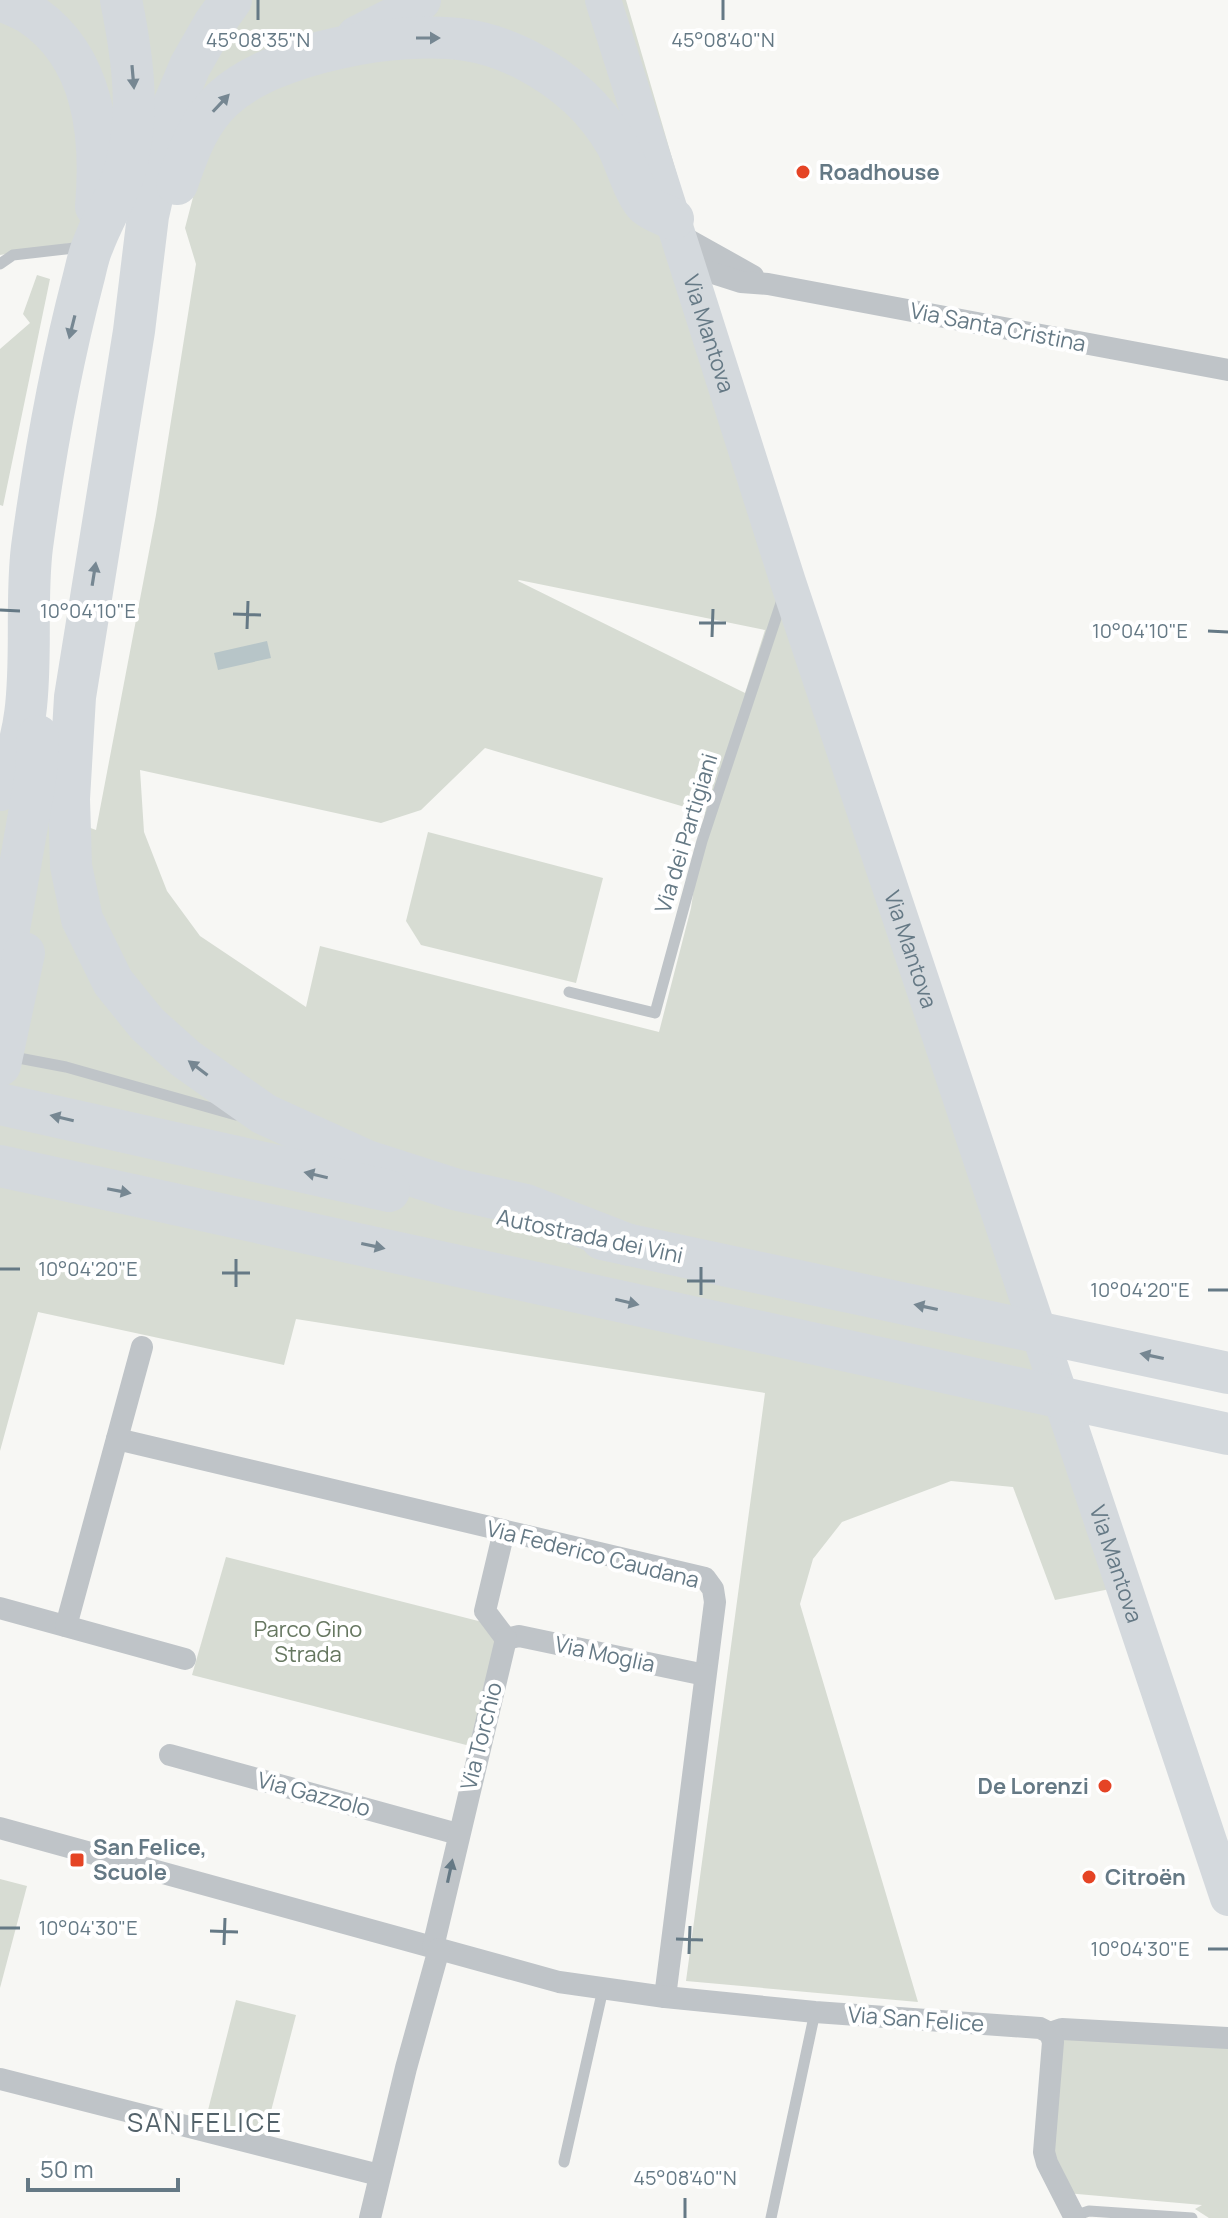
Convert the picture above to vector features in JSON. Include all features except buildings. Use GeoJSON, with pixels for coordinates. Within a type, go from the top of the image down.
{"type":"FeatureCollection","features":[{"type":"Feature","properties":{"kind":"highway"},"geometry":{"type":"LineString","coordinates":[[1,0],[29,13],[60,43],[86,83],[99,150],[92,246]]}},
{"type":"Feature","properties":{"kind":"highway"},"geometry":{"type":"LineString","coordinates":[[0,790],[16,754],[26,706],[31,551],[64,356],[92,246],[122,179],[133,129],[135,91],[131,47],[121,0]]}},
{"type":"Feature","properties":{"kind":"highway"},"geometry":{"type":"LineString","coordinates":[[4,1083],[75,697],[134,331],[148,216],[172,109],[190,66],[231,0]]}},
{"type":"Feature","properties":{"kind":"highway"},"geometry":{"type":"LineString","coordinates":[[323,52],[404,13],[420,0]]}},
{"type":"Feature","properties":{"kind":"highway"},"geometry":{"type":"LineString","coordinates":[[134,331],[167,211],[196,134],[222,100],[249,79],[289,62],[323,52],[397,39],[434,37],[468,40],[508,52],[536,66],[579,97],[616,144],[645,205],[679,239]]}},
{"type":"Feature","properties":{"kind":"highway"},"geometry":{"type":"LineString","coordinates":[[0,981],[36,774],[40,704],[31,551]]}},
{"type":"Feature","properties":{"kind":"highway"},"geometry":{"type":"LineString","coordinates":[[75,697],[69,799],[71,866],[82,919],[113,982],[147,1024],[186,1059],[264,1114],[315,1138],[395,1171],[454,1189],[526,1205],[629,1245]]}},
{"type":"Feature","properties":{"kind":"highway","name":"Autostrada dei Vini"},"geometry":{"type":"LineString","coordinates":[[4,1083],[629,1245],[1228,1373]]}},
{"type":"Feature","properties":{"kind":"highway"},"geometry":{"type":"LineString","coordinates":[[0,1168],[288,1227],[1228,1434]]}},
{"type":"Feature","properties":{"kind":"main road","name":"Via Mantova"},"geometry":{"type":"LineString","coordinates":[[603,0],[788,582],[1228,1898]]}},
{"type":"Feature","properties":{"kind":"street","name":"Via Santa Cristina"},"geometry":{"type":"LineString","coordinates":[[679,239],[741,282],[768,284],[1228,370]]}},
{"type":"Feature","properties":{"kind":"street","name":"Via Santa Cristina"},"geometry":{"type":"LineString","coordinates":[[679,239],[768,284]]}},
{"type":"Feature","properties":{"kind":"street"},"geometry":{"type":"LineString","coordinates":[[705,321],[716,295],[741,282]]}},
{"type":"Feature","properties":{"kind":"street"},"geometry":{"type":"LineString","coordinates":[[66,1626],[142,1347]]}},
{"type":"Feature","properties":{"kind":"street","name":"Via Federico Caudana"},"geometry":{"type":"LineString","coordinates":[[117,1439],[705,1578],[713,1589],[715,1602],[665,1997]]}},
{"type":"Feature","properties":{"kind":"street"},"geometry":{"type":"LineString","coordinates":[[504,1531],[485,1611],[506,1639]]}},
{"type":"Feature","properties":{"kind":"street"},"geometry":{"type":"LineString","coordinates":[[0,1608],[185,1659]]}},
{"type":"Feature","properties":{"kind":"street","name":"Via Moglia"},"geometry":{"type":"LineString","coordinates":[[506,1639],[519,1636],[705,1675]]}},
{"type":"Feature","properties":{"kind":"street","name":"Via Torchio"},"geometry":{"type":"LineString","coordinates":[[370,2218],[436,1948],[458,1834],[506,1639]]}},
{"type":"Feature","properties":{"kind":"street","name":"Via Gazzolo"},"geometry":{"type":"LineString","coordinates":[[170,1755],[458,1834]]}},
{"type":"Feature","properties":{"kind":"street","name":"Via San Felice"},"geometry":{"type":"LineString","coordinates":[[0,1828],[559,1982],[665,1997],[815,2012],[1040,2028],[1050,2033],[1062,2029],[1228,2038]]}},
{"type":"Feature","properties":{"kind":"street"},"geometry":{"type":"LineString","coordinates":[[1050,2033],[1053,2042],[1044,2152],[1075,2217]]}},
{"type":"Feature","properties":{"kind":"street"},"geometry":{"type":"LineString","coordinates":[[0,2079],[379,2175]]}},
{"type":"Feature","properties":{"kind":"lane"},"geometry":{"type":"LineString","coordinates":[[0,264],[13,255],[92,246]]}},
{"type":"Feature","properties":{"kind":"lane","name":"Via dei Partigiani"},"geometry":{"type":"LineString","coordinates":[[569,992],[655,1013],[702,841],[788,582]]}},
{"type":"Feature","properties":{"kind":"lane"},"geometry":{"type":"LineString","coordinates":[[0,1054],[4,1083],[66,1067],[241,1117]]}},
{"type":"Feature","properties":{"kind":"lane"},"geometry":{"type":"LineString","coordinates":[[256,1121],[315,1138]]}},
{"type":"Feature","properties":{"kind":"lane"},"geometry":{"type":"LineString","coordinates":[[564,2162],[603,1989]]}},
{"type":"Feature","properties":{"kind":"lane"},"geometry":{"type":"LineString","coordinates":[[771,2218],[815,2012]]}},
{"type":"Feature","properties":{"kind":"lane"},"geometry":{"type":"LineString","coordinates":[[1075,2217],[1089,2211],[1192,2218]]}},
{"type":"Feature","properties":{"kind":"green space"},"geometry":{"type":"Polygon","coordinates":[[[0,0],[626,0],[705,271],[1110,1589],[1055,1600],[1013,1487],[951,1481],[842,1522],[813,1559],[800,1604],[918,2002],[686,1981],[765,1393],[296,1319],[284,1365],[38,1312],[0,1451],[0,795],[96,830],[156,515],[196,264],[185,228],[197,182],[83,241],[0,255],[0,0]],[[518,581],[745,693],[765,630],[518,581]],[[485,748],[421,810],[381,823],[140,770],[144,832],[167,891],[200,936],[306,1007],[320,946],[659,1032],[691,908],[705,813],[485,748]]]}},
{"type":"Feature","properties":{"kind":"green space"},"geometry":{"type":"Polygon","coordinates":[[[37,275],[50,279],[3,506],[0,505],[0,349],[30,323],[23,314],[37,275]]]}},
{"type":"Feature","properties":{"kind":"green space"},"geometry":{"type":"Polygon","coordinates":[[[428,832],[603,878],[576,983],[421,945],[406,921],[428,832]]]}},
{"type":"Feature","properties":{"kind":"green space","name":"Parco Gino Strada"},"geometry":{"type":"Polygon","coordinates":[[[226,1557],[502,1627],[478,1748],[192,1675],[226,1557]]]}},
{"type":"Feature","properties":{"kind":"green space"},"geometry":{"type":"Polygon","coordinates":[[[0,1879],[27,1886],[0,1988],[0,1879]]]}},
{"type":"Feature","properties":{"kind":"green space"},"geometry":{"type":"Polygon","coordinates":[[[236,2000],[296,2015],[264,2138],[205,2122],[236,2000]]]}},
{"type":"Feature","properties":{"kind":"green space"},"geometry":{"type":"Polygon","coordinates":[[[1057,2031],[1228,2042],[1228,2218],[1209,2218],[1195,2209],[1202,2205],[1066,2193],[1048,2150],[1057,2031]]]}},
{"type":"Feature","properties":{"kind":"shaded area"},"geometry":{"type":"Polygon","coordinates":[[[267,641],[271,658],[218,670],[214,653],[267,641]]]}},
{"type":"Feature","properties":{"kind":"place","name":"Roadhouse"},"geometry":{"type":"Point","coordinates":[803,172]}},
{"type":"Feature","properties":{"kind":"place","name":"De Lorenzi"},"geometry":{"type":"Point","coordinates":[1105,1786]}},
{"type":"Feature","properties":{"kind":"place","name":"San Felice, Scuole"},"geometry":{"type":"Point","coordinates":[77,1860]}},
{"type":"Feature","properties":{"kind":"place","name":"Citroën"},"geometry":{"type":"Point","coordinates":[1089,1877]}},
{"type":"Feature","properties":{"kind":"district","name":"SAN FELICE"},"geometry":{"type":"Point","coordinates":[205,2122]}}]}
